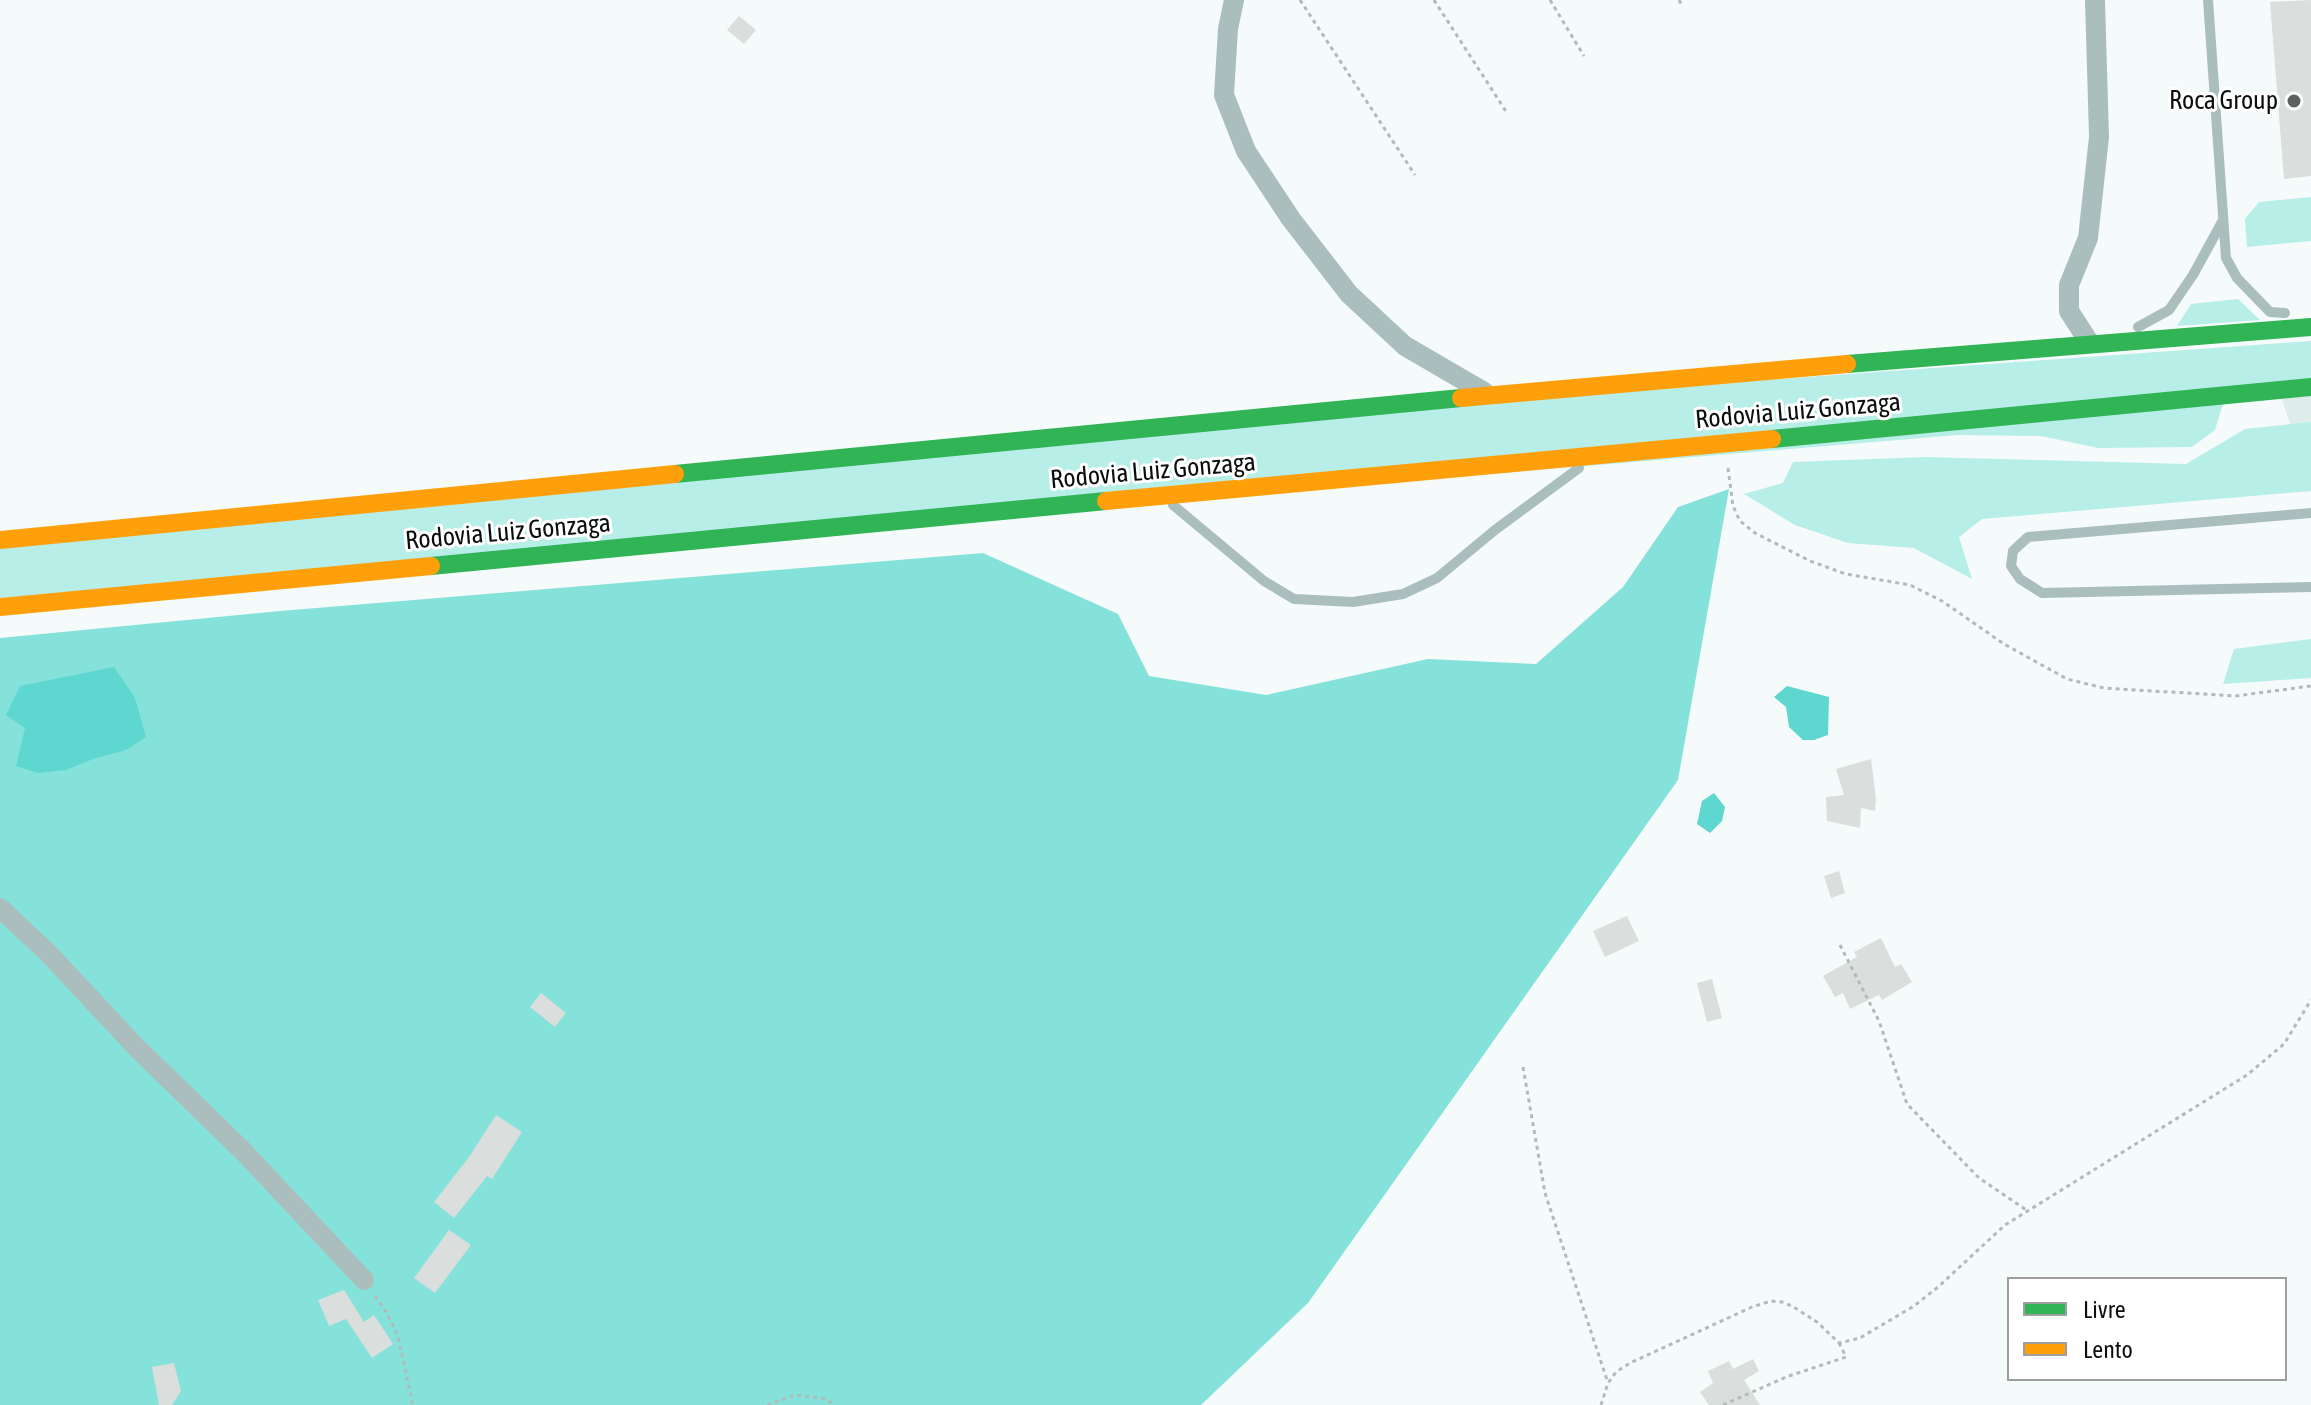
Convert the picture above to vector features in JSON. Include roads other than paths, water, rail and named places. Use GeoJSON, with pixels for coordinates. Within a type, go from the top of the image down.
{"type":"FeatureCollection","features":[{"type":"Feature","properties":{"kind":"highway","name":"Rodovia Luiz Gonzaga"},"geometry":{"type":"LineString","coordinates":[[0,540],[1489,395],[2046,348],[2306,321]]}},
{"type":"Feature","properties":{"kind":"highway","name":"Rodovia Luiz Gonzaga"},"geometry":{"type":"LineString","coordinates":[[0,607],[2311,387]]}},
{"type":"Feature","properties":{"kind":"street"},"geometry":{"type":"LineString","coordinates":[[1234,0],[1228,29],[1224,95],[1246,151],[1291,219],[1349,294],[1405,346],[1489,395]]}},
{"type":"Feature","properties":{"kind":"street"},"geometry":{"type":"LineString","coordinates":[[2087,339],[2069,311],[2069,285],[2088,238],[2099,137],[2095,0]]}},
{"type":"Feature","properties":{"kind":"street"},"geometry":{"type":"LineString","coordinates":[[0,908],[244,1152],[364,1280]]}},
{"type":"Feature","properties":{"kind":"lane"},"geometry":{"type":"LineString","coordinates":[[2208,0],[2226,258],[2237,278],[2270,312],[2306,321]]}},
{"type":"Feature","properties":{"kind":"lane"},"geometry":{"type":"LineString","coordinates":[[2046,348],[2144,326],[2169,310],[2193,275],[2222,222]]}},
{"type":"Feature","properties":{"kind":"lane"},"geometry":{"type":"LineString","coordinates":[[1162,496],[1264,581],[1294,599],[1353,602],[1403,594],[1437,578],[1495,530],[1597,454]]}},
{"type":"Feature","properties":{"kind":"lane"},"geometry":{"type":"LineString","coordinates":[[2311,513],[2028,537],[2013,551],[2011,566],[2020,579],[2042,593],[2311,587]]}},
{"type":"Feature","properties":{"kind":"place","name":"Roca Group"},"geometry":{"type":"Point","coordinates":[2294,101]}}]}
